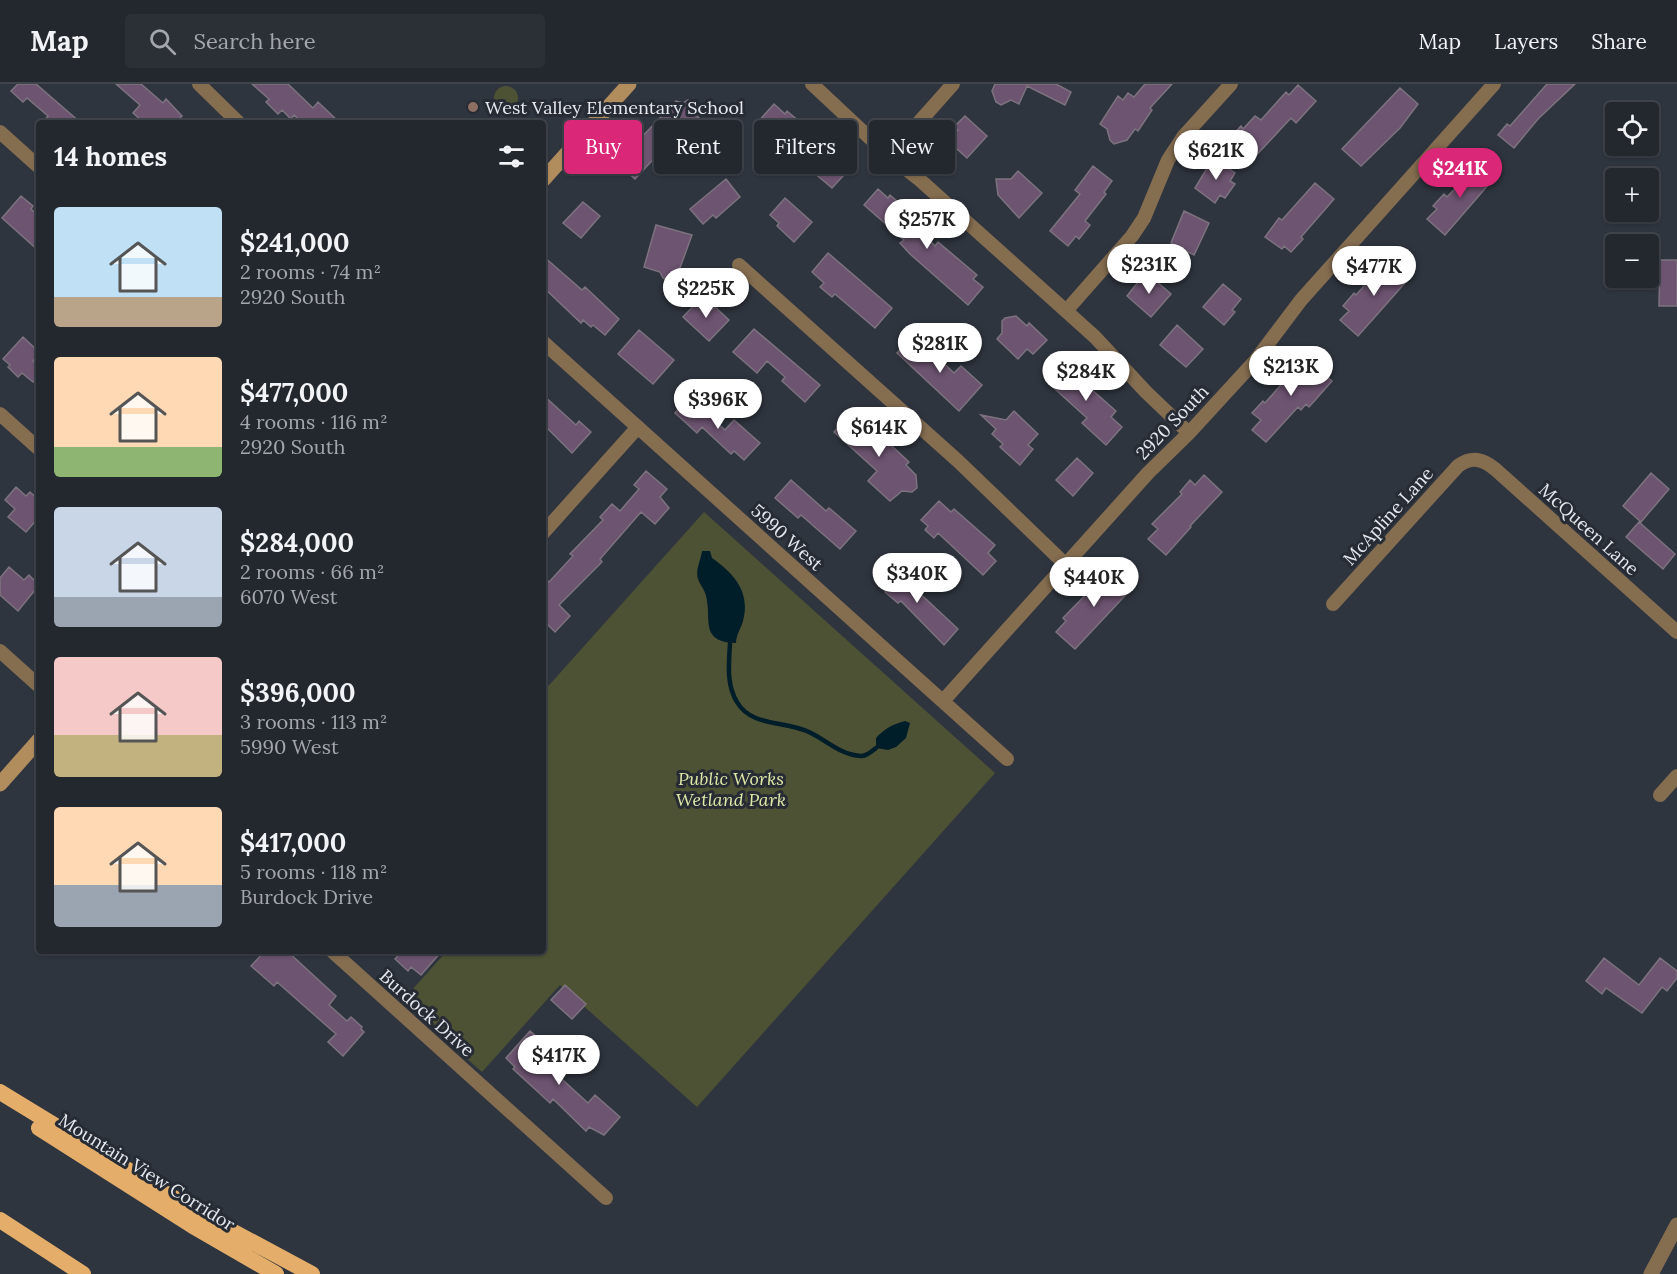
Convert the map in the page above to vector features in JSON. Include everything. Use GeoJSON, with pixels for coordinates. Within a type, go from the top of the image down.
{"type":"FeatureCollection","features":[{"type":"Feature","properties":{"kind":"highway"},"geometry":{"type":"LineString","coordinates":[[0,1092],[191,1208],[312,1274]]}},
{"type":"Feature","properties":{"kind":"highway","name":"Mountain View Corridor"},"geometry":{"type":"LineString","coordinates":[[0,1101],[121,1181],[276,1274]]}},
{"type":"Feature","properties":{"kind":"highway"},"geometry":{"type":"LineString","coordinates":[[0,1220],[83,1274]]}},
{"type":"Feature","properties":{"kind":"main road"},"geometry":{"type":"LineString","coordinates":[[546,177],[629,84]]}},
{"type":"Feature","properties":{"kind":"main road"},"geometry":{"type":"LineString","coordinates":[[0,784],[36,743]]}},
{"type":"Feature","properties":{"kind":"street"},"geometry":{"type":"LineString","coordinates":[[199,84],[235,120]]}},
{"type":"Feature","properties":{"kind":"street"},"geometry":{"type":"LineString","coordinates":[[812,84],[869,137]]}},
{"type":"Feature","properties":{"kind":"street"},"geometry":{"type":"LineString","coordinates":[[921,120],[953,84]]}},
{"type":"Feature","properties":{"kind":"street"},"geometry":{"type":"LineString","coordinates":[[1066,311],[1132,236],[1144,218],[1162,170],[1171,154],[1231,84]]}},
{"type":"Feature","properties":{"kind":"street","name":"2920 South"},"geometry":{"type":"LineString","coordinates":[[943,701],[1148,473],[1189,433],[1255,361],[1301,300],[1494,84]]}},
{"type":"Feature","properties":{"kind":"street"},"geometry":{"type":"LineString","coordinates":[[0,132],[36,164]]}},
{"type":"Feature","properties":{"kind":"street"},"geometry":{"type":"LineString","coordinates":[[912,174],[1107,349],[1146,392],[1189,433]]}},
{"type":"Feature","properties":{"kind":"street"},"geometry":{"type":"LineString","coordinates":[[739,265],[958,461],[1066,565]]}},
{"type":"Feature","properties":{"kind":"street","name":"5990 West"},"geometry":{"type":"LineString","coordinates":[[546,345],[1007,759]]}},
{"type":"Feature","properties":{"kind":"street"},"geometry":{"type":"LineString","coordinates":[[0,414],[36,447]]}},
{"type":"Feature","properties":{"kind":"street"},"geometry":{"type":"LineString","coordinates":[[546,530],[638,427]]}},
{"type":"Feature","properties":{"kind":"street","name":"McApline Lane"},"geometry":{"type":"LineString","coordinates":[[1333,604],[1458,466],[1474,459]]}},
{"type":"Feature","properties":{"kind":"street","name":"McQueen Lane"},"geometry":{"type":"LineString","coordinates":[[1474,459],[1486,462],[1495,469],[1677,632]]}},
{"type":"Feature","properties":{"kind":"street"},"geometry":{"type":"LineString","coordinates":[[0,651],[36,683]]}},
{"type":"Feature","properties":{"kind":"street"},"geometry":{"type":"LineString","coordinates":[[1660,795],[1677,776]]}},
{"type":"Feature","properties":{"kind":"street","name":"Burdock Drive"},"geometry":{"type":"LineString","coordinates":[[335,954],[606,1198]]}},
{"type":"Feature","properties":{"kind":"street"},"geometry":{"type":"LineString","coordinates":[[1652,1274],[1677,1225]]}},
{"type":"Feature","properties":{"kind":"green space"},"geometry":{"type":"Polygon","coordinates":[[[506,86],[515,89],[518,98],[515,107],[506,110],[497,107],[494,98],[497,89],[506,86]]]}},
{"type":"Feature","properties":{"kind":"green space","name":"Public Works Wetland Park"},"geometry":{"type":"Polygon","coordinates":[[[704,512],[995,773],[697,1107],[560,985],[482,1072],[402,1001],[444,954],[546,954],[546,689],[704,512]]]}},
{"type":"Feature","properties":{"kind":"water"},"geometry":{"type":"Polygon","coordinates":[[[702,551],[710,551],[712,558],[727,570],[742,592],[745,610],[736,643],[724,642],[712,634],[709,628],[706,596],[697,576],[702,551]]]}},
{"type":"Feature","properties":{"kind":"water"},"geometry":{"type":"Polygon","coordinates":[[[905,721],[910,723],[906,738],[896,747],[888,750],[876,748],[876,738],[879,735],[889,727],[905,721]]]}},
{"type":"Feature","properties":{"kind":"building"},"geometry":{"type":"Polygon","coordinates":[[[18,84],[36,84],[78,120],[45,120],[48,116],[27,98],[23,102],[11,91],[18,84]]]}},
{"type":"Feature","properties":{"kind":"building"},"geometry":{"type":"Polygon","coordinates":[[[116,84],[141,84],[163,103],[166,99],[182,116],[178,120],[141,120],[133,113],[140,105],[116,84]]]}},
{"type":"Feature","properties":{"kind":"building"},"geometry":{"type":"Polygon","coordinates":[[[252,84],[288,84],[313,108],[318,102],[337,120],[299,120],[294,115],[291,119],[282,110],[278,114],[266,102],[269,99],[252,84]]]}},
{"type":"Feature","properties":{"kind":"building"},"geometry":{"type":"Polygon","coordinates":[[[995,84],[1056,84],[1071,92],[1065,105],[1027,86],[1019,104],[1011,100],[1001,105],[996,102],[992,91],[995,84]]]}},
{"type":"Feature","properties":{"kind":"building"},"geometry":{"type":"Polygon","coordinates":[[[1145,84],[1172,84],[1150,108],[1152,110],[1138,131],[1135,129],[1127,140],[1114,144],[1110,140],[1107,129],[1100,124],[1118,96],[1123,100],[1128,93],[1134,97],[1145,84]]]}},
{"type":"Feature","properties":{"kind":"building"},"geometry":{"type":"Polygon","coordinates":[[[1547,84],[1575,84],[1538,119],[1514,148],[1498,135],[1507,124],[1510,126],[1547,84]]]}},
{"type":"Feature","properties":{"kind":"building"},"geometry":{"type":"Polygon","coordinates":[[[1298,85],[1316,101],[1296,123],[1291,118],[1250,162],[1227,141],[1241,126],[1243,129],[1255,116],[1261,120],[1286,92],[1289,95],[1298,85]]]}},
{"type":"Feature","properties":{"kind":"building"},"geometry":{"type":"Polygon","coordinates":[[[1400,88],[1418,104],[1400,128],[1361,166],[1342,149],[1400,88]]]}},
{"type":"Feature","properties":{"kind":"building"},"geometry":{"type":"Polygon","coordinates":[[[688,100],[696,105],[695,114],[701,120],[658,120],[676,101],[683,103],[688,100]]]}},
{"type":"Feature","properties":{"kind":"building"},"geometry":{"type":"Polygon","coordinates":[[[774,104],[785,114],[787,111],[798,120],[760,120],[774,104]]]}},
{"type":"Feature","properties":{"kind":"building"},"geometry":{"type":"Polygon","coordinates":[[[965,116],[987,136],[967,158],[955,147],[955,133],[958,130],[955,126],[965,116]]]}},
{"type":"Feature","properties":{"kind":"building"},"geometry":{"type":"Polygon","coordinates":[[[654,124],[654,159],[642,171],[642,137],[654,124]]]}},
{"type":"Feature","properties":{"kind":"building"},"geometry":{"type":"Polygon","coordinates":[[[1213,158],[1235,173],[1230,181],[1235,184],[1225,198],[1220,195],[1215,203],[1195,188],[1213,158]]]}},
{"type":"Feature","properties":{"kind":"building"},"geometry":{"type":"Polygon","coordinates":[[[1479,163],[1495,177],[1445,235],[1427,219],[1437,209],[1433,206],[1444,194],[1447,197],[1479,163]]]}},
{"type":"Feature","properties":{"kind":"building"},"geometry":{"type":"Polygon","coordinates":[[[1093,166],[1112,181],[1104,192],[1106,194],[1085,221],[1090,225],[1079,239],[1076,236],[1068,246],[1050,231],[1080,194],[1075,190],[1093,166]]]}},
{"type":"Feature","properties":{"kind":"building"},"geometry":{"type":"Polygon","coordinates":[[[1018,171],[1042,193],[1019,218],[998,195],[996,179],[1011,179],[1018,171]]]}},
{"type":"Feature","properties":{"kind":"building"},"geometry":{"type":"Polygon","coordinates":[[[629,174],[640,174],[635,179],[629,174]]]}},
{"type":"Feature","properties":{"kind":"building"},"geometry":{"type":"Polygon","coordinates":[[[815,174],[845,174],[832,188],[815,174]]]}},
{"type":"Feature","properties":{"kind":"building"},"geometry":{"type":"Polygon","coordinates":[[[726,179],[740,197],[716,218],[713,215],[703,224],[690,209],[726,179]]]}},
{"type":"Feature","properties":{"kind":"building"},"geometry":{"type":"Polygon","coordinates":[[[1315,183],[1334,199],[1291,252],[1284,246],[1282,249],[1265,237],[1279,218],[1282,220],[1315,183]]]}},
{"type":"Feature","properties":{"kind":"building"},"geometry":{"type":"Polygon","coordinates":[[[878,189],[888,198],[890,195],[904,207],[896,216],[922,240],[925,236],[935,246],[938,242],[977,275],[973,279],[983,287],[968,305],[910,254],[900,243],[904,240],[864,205],[878,189]]]}},
{"type":"Feature","properties":{"kind":"building"},"geometry":{"type":"Polygon","coordinates":[[[21,196],[33,206],[31,209],[36,213],[36,248],[2,218],[21,196]]]}},
{"type":"Feature","properties":{"kind":"building"},"geometry":{"type":"Polygon","coordinates":[[[785,198],[812,222],[794,242],[777,226],[779,223],[770,215],[785,198]]]}},
{"type":"Feature","properties":{"kind":"building"},"geometry":{"type":"Polygon","coordinates":[[[583,202],[600,216],[581,238],[563,223],[583,202]]]}},
{"type":"Feature","properties":{"kind":"building"},"geometry":{"type":"Polygon","coordinates":[[[1184,211],[1209,223],[1194,255],[1171,243],[1184,211]]]}},
{"type":"Feature","properties":{"kind":"building"},"geometry":{"type":"Polygon","coordinates":[[[656,225],[692,235],[677,276],[667,280],[660,272],[644,267],[656,225]]]}},
{"type":"Feature","properties":{"kind":"building"},"geometry":{"type":"Polygon","coordinates":[[[828,253],[892,308],[875,328],[835,294],[832,297],[820,287],[824,283],[812,272],[828,253]]]}},
{"type":"Feature","properties":{"kind":"building"},"geometry":{"type":"Polygon","coordinates":[[[546,259],[582,290],[585,287],[619,319],[605,335],[583,320],[581,323],[546,290],[546,259]]]}},
{"type":"Feature","properties":{"kind":"building"},"geometry":{"type":"Polygon","coordinates":[[[1393,259],[1412,275],[1358,336],[1340,320],[1349,311],[1343,306],[1380,268],[1383,271],[1393,259]]]}},
{"type":"Feature","properties":{"kind":"building"},"geometry":{"type":"Polygon","coordinates":[[[1660,260],[1677,260],[1677,306],[1659,306],[1660,260]]]}},
{"type":"Feature","properties":{"kind":"building"},"geometry":{"type":"Polygon","coordinates":[[[1146,272],[1171,294],[1151,317],[1127,296],[1146,272]]]}},
{"type":"Feature","properties":{"kind":"building"},"geometry":{"type":"Polygon","coordinates":[[[1223,284],[1241,299],[1232,310],[1235,312],[1224,325],[1203,307],[1223,284]]]}},
{"type":"Feature","properties":{"kind":"building"},"geometry":{"type":"Polygon","coordinates":[[[701,298],[729,320],[709,341],[683,317],[701,298]]]}},
{"type":"Feature","properties":{"kind":"building"},"geometry":{"type":"Polygon","coordinates":[[[1016,316],[1027,326],[1029,323],[1047,340],[1033,354],[1027,349],[1018,359],[997,339],[1002,333],[1002,321],[1005,318],[1016,316]]]}},
{"type":"Feature","properties":{"kind":"building"},"geometry":{"type":"Polygon","coordinates":[[[1177,325],[1203,349],[1186,367],[1160,345],[1177,325]]]}},
{"type":"Feature","properties":{"kind":"building"},"geometry":{"type":"Polygon","coordinates":[[[754,329],[820,385],[805,402],[782,381],[785,377],[767,361],[757,373],[733,352],[754,329]]]}},
{"type":"Feature","properties":{"kind":"building"},"geometry":{"type":"Polygon","coordinates":[[[639,330],[674,360],[653,384],[618,354],[639,330]]]}},
{"type":"Feature","properties":{"kind":"building"},"geometry":{"type":"Polygon","coordinates":[[[914,335],[954,373],[961,366],[982,385],[959,411],[897,353],[914,335]]]}},
{"type":"Feature","properties":{"kind":"building"},"geometry":{"type":"Polygon","coordinates":[[[23,337],[36,349],[36,356],[33,361],[36,364],[36,378],[33,382],[22,373],[18,377],[3,359],[23,337]]]}},
{"type":"Feature","properties":{"kind":"building"},"geometry":{"type":"Polygon","coordinates":[[[1323,359],[1324,374],[1332,381],[1309,407],[1306,404],[1301,410],[1298,407],[1266,442],[1252,430],[1261,420],[1252,413],[1263,401],[1265,403],[1293,371],[1295,373],[1306,360],[1323,359]]]}},
{"type":"Feature","properties":{"kind":"building"},"geometry":{"type":"Polygon","coordinates":[[[1064,361],[1095,385],[1091,389],[1116,411],[1111,417],[1122,427],[1106,445],[1082,423],[1087,418],[1046,381],[1064,361]]]}},
{"type":"Feature","properties":{"kind":"building"},"geometry":{"type":"Polygon","coordinates":[[[689,397],[725,430],[734,420],[760,443],[744,460],[734,451],[731,454],[702,427],[697,433],[675,413],[689,397]]]}},
{"type":"Feature","properties":{"kind":"building"},"geometry":{"type":"Polygon","coordinates":[[[546,398],[576,425],[579,421],[591,432],[572,453],[546,427],[546,398]]]}},
{"type":"Feature","properties":{"kind":"building"},"geometry":{"type":"Polygon","coordinates":[[[1014,411],[1038,434],[1028,445],[1033,449],[1020,465],[1000,447],[1003,444],[992,434],[996,429],[981,415],[1006,420],[1014,411]]]}},
{"type":"Feature","properties":{"kind":"building"},"geometry":{"type":"Polygon","coordinates":[[[851,413],[863,424],[865,421],[909,462],[906,465],[916,475],[917,488],[912,492],[902,491],[890,501],[868,481],[877,471],[834,432],[851,413]]]}},
{"type":"Feature","properties":{"kind":"building"},"geometry":{"type":"Polygon","coordinates":[[[1077,458],[1093,473],[1073,496],[1056,480],[1077,458]]]}},
{"type":"Feature","properties":{"kind":"building"},"geometry":{"type":"Polygon","coordinates":[[[646,471],[667,489],[660,497],[669,508],[655,524],[641,512],[600,559],[602,562],[559,605],[570,616],[555,632],[546,623],[546,580],[549,582],[573,556],[570,554],[603,520],[600,517],[612,504],[620,511],[639,489],[634,485],[646,471]]]}},
{"type":"Feature","properties":{"kind":"building"},"geometry":{"type":"Polygon","coordinates":[[[1651,473],[1669,489],[1641,522],[1623,506],[1651,473]]]}},
{"type":"Feature","properties":{"kind":"building"},"geometry":{"type":"Polygon","coordinates":[[[1204,475],[1222,492],[1166,555],[1148,539],[1158,529],[1152,524],[1182,494],[1180,492],[1190,480],[1195,485],[1204,475]]]}},
{"type":"Feature","properties":{"kind":"building"},"geometry":{"type":"Polygon","coordinates":[[[791,480],[826,511],[829,508],[856,531],[840,549],[801,515],[798,518],[775,498],[791,480]]]}},
{"type":"Feature","properties":{"kind":"building"},"geometry":{"type":"Polygon","coordinates":[[[16,487],[26,496],[30,492],[36,497],[36,520],[26,532],[8,517],[15,509],[5,500],[16,487]]]}},
{"type":"Feature","properties":{"kind":"building"},"geometry":{"type":"Polygon","coordinates":[[[939,501],[951,512],[954,509],[995,545],[988,553],[996,561],[983,575],[938,533],[934,538],[925,530],[928,526],[921,520],[939,501]]]}},
{"type":"Feature","properties":{"kind":"building"},"geometry":{"type":"Polygon","coordinates":[[[1639,522],[1675,554],[1663,569],[1626,537],[1639,522]]]}},
{"type":"Feature","properties":{"kind":"building"},"geometry":{"type":"Polygon","coordinates":[[[895,564],[917,583],[913,587],[958,629],[944,645],[901,601],[898,603],[885,592],[888,589],[880,581],[895,564]]]}},
{"type":"Feature","properties":{"kind":"building"},"geometry":{"type":"Polygon","coordinates":[[[9,567],[24,580],[29,575],[36,582],[36,589],[18,611],[0,595],[0,578],[9,567]]]}},
{"type":"Feature","properties":{"kind":"building"},"geometry":{"type":"Polygon","coordinates":[[[1118,569],[1135,585],[1075,649],[1056,632],[1066,621],[1063,618],[1103,577],[1108,581],[1118,569]]]}},
{"type":"Feature","properties":{"kind":"building"},"geometry":{"type":"Polygon","coordinates":[[[262,954],[290,954],[336,996],[329,1005],[347,1021],[351,1017],[364,1032],[343,1056],[328,1042],[336,1034],[277,982],[274,986],[251,966],[262,954]]]}},
{"type":"Feature","properties":{"kind":"building"},"geometry":{"type":"Polygon","coordinates":[[[399,954],[439,954],[421,975],[411,967],[408,971],[395,959],[399,954]]]}},
{"type":"Feature","properties":{"kind":"building"},"geometry":{"type":"Polygon","coordinates":[[[1604,958],[1639,985],[1660,958],[1677,971],[1677,978],[1667,991],[1662,987],[1642,1013],[1606,988],[1602,994],[1586,981],[1604,958]]]}},
{"type":"Feature","properties":{"kind":"building"},"geometry":{"type":"Polygon","coordinates":[[[565,985],[586,1004],[572,1019],[551,1000],[565,985]]]}},
{"type":"Feature","properties":{"kind":"building"},"geometry":{"type":"Polygon","coordinates":[[[530,1031],[552,1050],[542,1061],[588,1103],[595,1095],[620,1117],[604,1135],[589,1127],[586,1131],[553,1099],[550,1103],[513,1069],[515,1067],[506,1058],[530,1031]]]}},
{"type":"Feature","properties":{"kind":"waterway"},"geometry":{"type":"LineString","coordinates":[[730,643],[731,688],[737,702],[752,716],[802,729],[854,755],[865,755],[876,748]]}},
{"type":"Feature","properties":{"kind":"place","name":"West Valley Elementary School"},"geometry":{"type":"Point","coordinates":[473,107]}}]}
